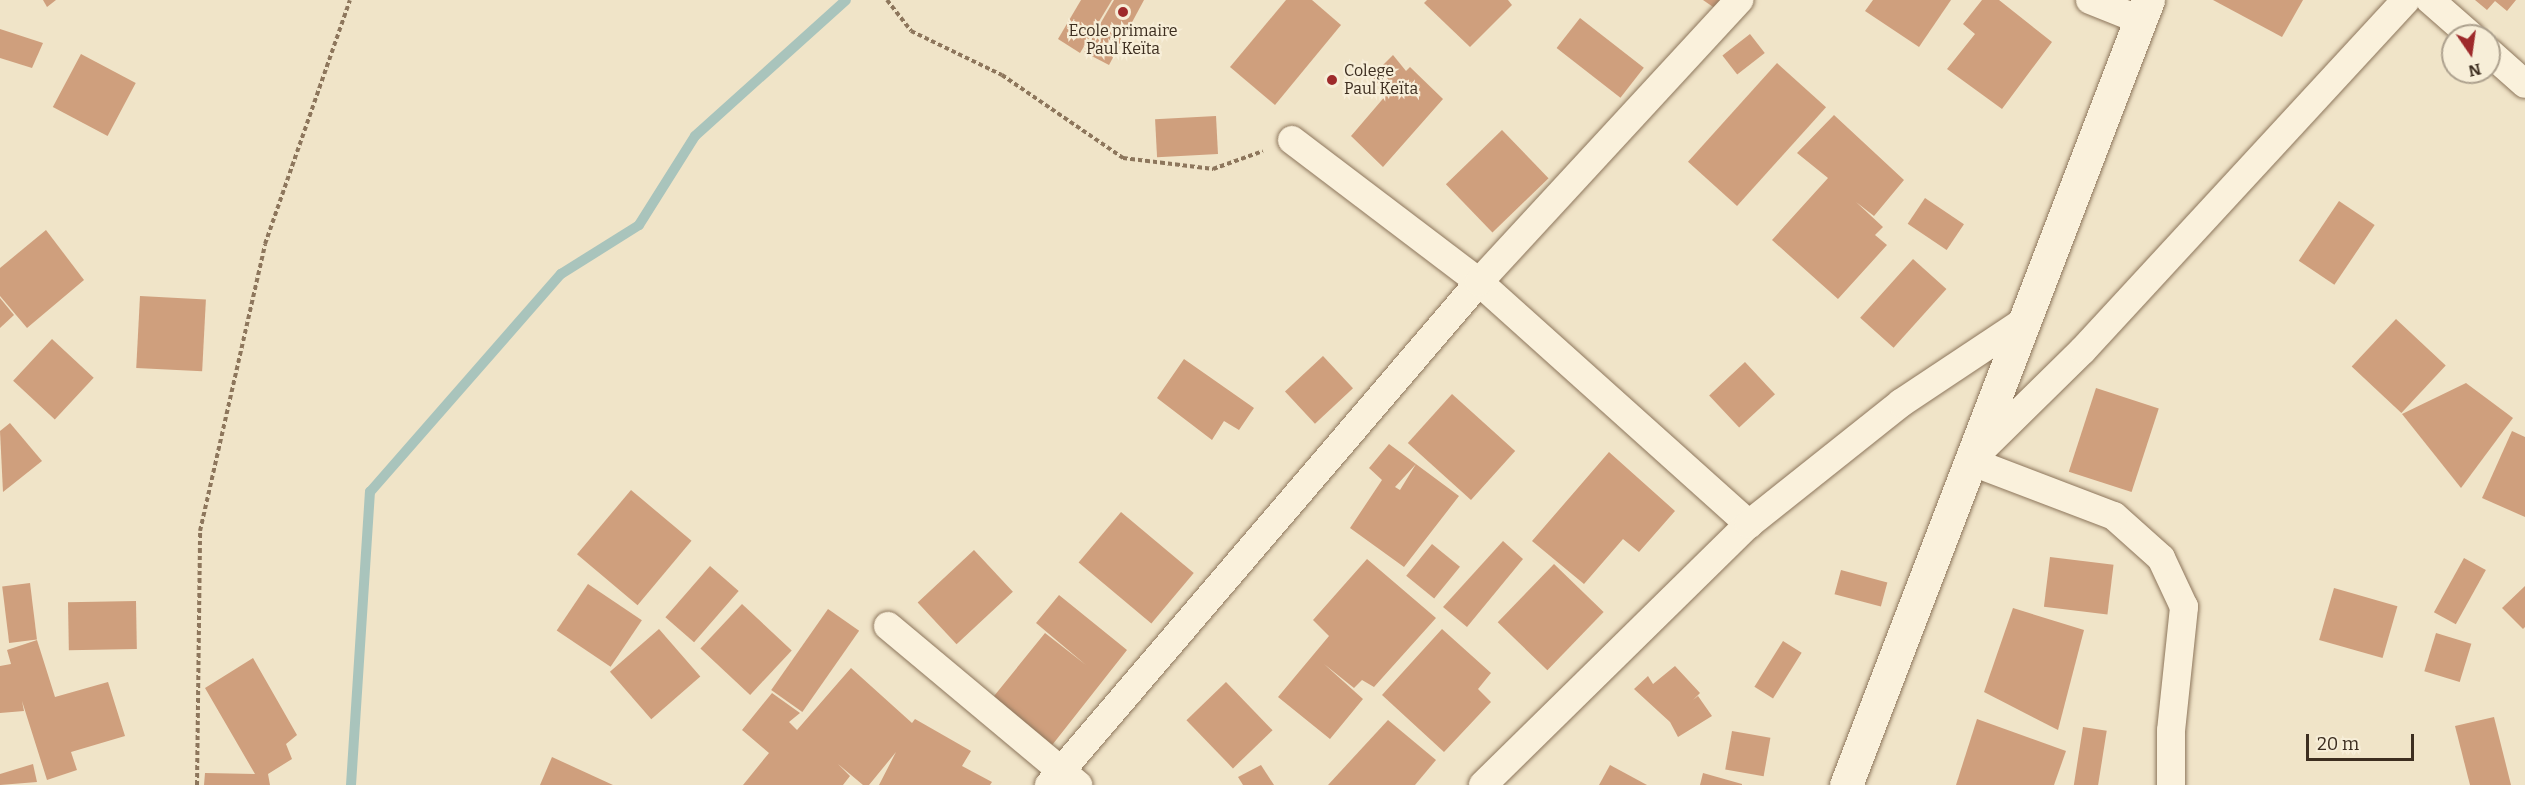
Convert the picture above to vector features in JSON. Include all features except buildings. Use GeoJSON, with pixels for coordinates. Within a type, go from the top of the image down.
{"type":"FeatureCollection","features":[{"type":"Feature","properties":{"kind":"main road"},"geometry":{"type":"LineString","coordinates":[[1846,785],[2144,10]]}},
{"type":"Feature","properties":{"kind":"street"},"geometry":{"type":"LineString","coordinates":[[888,626],[1063,780],[1479,282],[1739,0]]}},
{"type":"Feature","properties":{"kind":"street"},"geometry":{"type":"LineString","coordinates":[[2090,0],[2144,10]]}},
{"type":"Feature","properties":{"kind":"street"},"geometry":{"type":"LineString","coordinates":[[2171,785],[2171,731],[2184,607],[2161,558],[2114,516],[1970,461],[2083,350],[2406,0]]}},
{"type":"Feature","properties":{"kind":"street"},"geometry":{"type":"LineString","coordinates":[[2430,0],[2457,24]]}},
{"type":"Feature","properties":{"kind":"street"},"geometry":{"type":"LineString","coordinates":[[2501,63],[2525,84]]}},
{"type":"Feature","properties":{"kind":"street"},"geometry":{"type":"LineString","coordinates":[[1292,140],[1479,282],[1749,524]]}},
{"type":"Feature","properties":{"kind":"street"},"geometry":{"type":"LineString","coordinates":[[1482,785],[1749,524],[1900,403],[2023,322]]}},
{"type":"Feature","properties":{"kind":"path"},"geometry":{"type":"LineString","coordinates":[[197,785],[200,531],[265,244],[350,0]]}},
{"type":"Feature","properties":{"kind":"path"},"geometry":{"type":"LineString","coordinates":[[887,0],[911,31],[1002,75],[1124,158],[1213,169],[1292,140]]}},
{"type":"Feature","properties":{"kind":"waterway"},"geometry":{"type":"LineString","coordinates":[[351,785],[370,492],[561,274],[639,225],[695,136],[846,0]]}},
{"type":"Feature","properties":{"kind":"place","name":"Ecole primaire Paul Keïta"},"geometry":{"type":"Point","coordinates":[1123,12]}},
{"type":"Feature","properties":{"kind":"place","name":"Colege Paul Keïta"},"geometry":{"type":"Point","coordinates":[1332,80]}}]}
